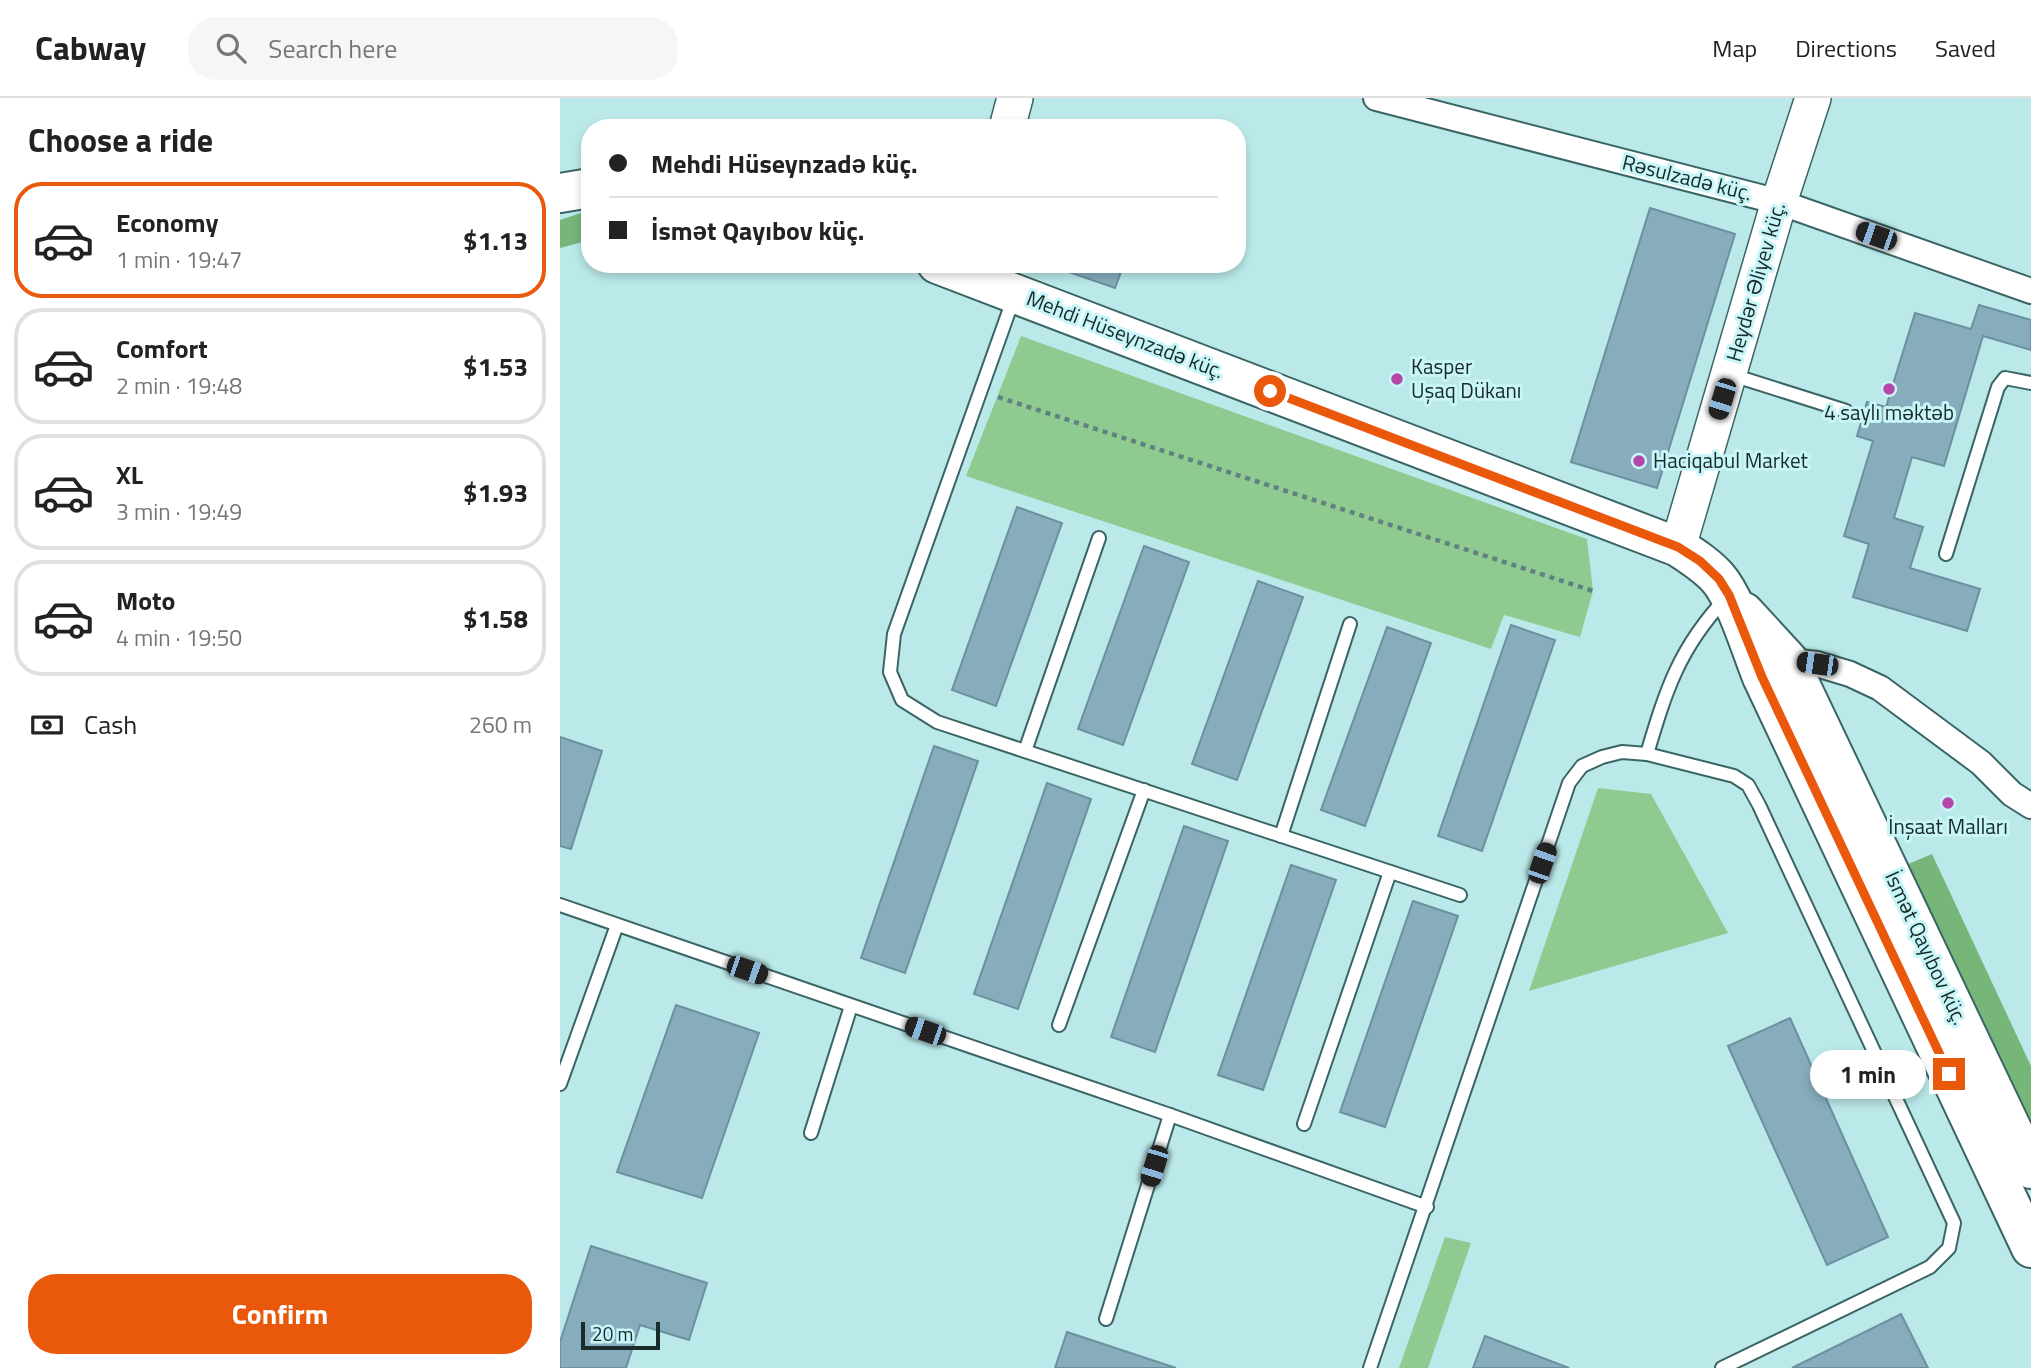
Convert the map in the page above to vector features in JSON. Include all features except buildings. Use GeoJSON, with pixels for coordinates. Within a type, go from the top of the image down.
{"type":"FeatureCollection","features":[{"type":"Feature","properties":{"kind":"main road"},"geometry":{"type":"LineString","coordinates":[[1009,119],[1015,98]]}},
{"type":"Feature","properties":{"kind":"main road","name":"Heydər Əliyev küç."},"geometry":{"type":"LineString","coordinates":[[1678,547],[1779,202],[1813,98]]}},
{"type":"Feature","properties":{"kind":"main road"},"geometry":{"type":"LineString","coordinates":[[560,193],[581,190]]}},
{"type":"Feature","properties":{"kind":"main road","name":"Mehdi Hüseynzadə küç."},"geometry":{"type":"LineString","coordinates":[[969,273],[1678,547],[1700,561],[1719,579],[1729,595]]}},
{"type":"Feature","properties":{"kind":"main road","name":"İsmət Qayıbov küç."},"geometry":{"type":"LineString","coordinates":[[1729,595],[1789,661],[2031,1169]]}},
{"type":"Feature","properties":{"kind":"main road","name":"İsmət Qayıbov küç."},"geometry":{"type":"LineString","coordinates":[[1729,595],[1762,677],[2031,1248]]}},
{"type":"Feature","properties":{"kind":"street","name":"Rəsulzadə küç."},"geometry":{"type":"LineString","coordinates":[[1382,99],[1779,202],[2031,291]]}},
{"type":"Feature","properties":{"kind":"street"},"geometry":{"type":"LineString","coordinates":[[1789,661],[1817,664],[1850,674],[1880,688],[1981,763],[2012,794],[2031,806]]}},
{"type":"Feature","properties":{"kind":"lane"},"geometry":{"type":"LineString","coordinates":[[1016,293],[894,634],[890,672],[902,700],[937,722],[1460,895]]}},
{"type":"Feature","properties":{"kind":"lane"},"geometry":{"type":"LineString","coordinates":[[1729,374],[1846,411]]}},
{"type":"Feature","properties":{"kind":"lane"},"geometry":{"type":"LineString","coordinates":[[1946,554],[1998,387],[2005,378],[2031,383]]}},
{"type":"Feature","properties":{"kind":"lane"},"geometry":{"type":"LineString","coordinates":[[1025,751],[1099,538]]}},
{"type":"Feature","properties":{"kind":"lane"},"geometry":{"type":"LineString","coordinates":[[1647,754],[1662,703],[1682,654],[1703,622],[1729,595]]}},
{"type":"Feature","properties":{"kind":"lane"},"geometry":{"type":"LineString","coordinates":[[1281,836],[1350,625]]}},
{"type":"Feature","properties":{"kind":"lane"},"geometry":{"type":"LineString","coordinates":[[1370,1368],[1427,1207],[1569,783],[1582,766],[1622,752],[1647,754],[1734,776],[1748,785],[1954,1223],[1949,1248],[1930,1267],[1722,1368]]}},
{"type":"Feature","properties":{"kind":"lane"},"geometry":{"type":"LineString","coordinates":[[1059,1025],[1143,790]]}},
{"type":"Feature","properties":{"kind":"lane"},"geometry":{"type":"LineString","coordinates":[[1304,1124],[1390,872]]}},
{"type":"Feature","properties":{"kind":"lane"},"geometry":{"type":"LineString","coordinates":[[560,905],[1170,1115],[1427,1207]]}},
{"type":"Feature","properties":{"kind":"lane"},"geometry":{"type":"LineString","coordinates":[[560,1084],[617,925]]}},
{"type":"Feature","properties":{"kind":"lane"},"geometry":{"type":"LineString","coordinates":[[811,1133],[852,1006]]}},
{"type":"Feature","properties":{"kind":"lane"},"geometry":{"type":"LineString","coordinates":[[1106,1319],[1170,1115]]}},
{"type":"Feature","properties":{"kind":"path"},"geometry":{"type":"LineString","coordinates":[[997,397],[1593,592]]}},
{"type":"Feature","properties":{"kind":"green space"},"geometry":{"type":"Polygon","coordinates":[[[581,213],[581,242],[560,248],[560,220],[581,213]]]}},
{"type":"Feature","properties":{"kind":"green space"},"geometry":{"type":"Polygon","coordinates":[[[1021,336],[1587,539],[1593,591],[1580,637],[1504,615],[1491,649],[966,476],[1021,336]]]}},
{"type":"Feature","properties":{"kind":"green space"},"geometry":{"type":"Polygon","coordinates":[[[1598,788],[1651,794],[1728,933],[1529,991],[1598,788]]]}},
{"type":"Feature","properties":{"kind":"green space"},"geometry":{"type":"Polygon","coordinates":[[[1932,854],[2031,1066],[2031,1131],[1906,865],[1932,854]]]}},
{"type":"Feature","properties":{"kind":"green space"},"geometry":{"type":"Polygon","coordinates":[[[1445,1237],[1471,1243],[1428,1368],[1399,1368],[1445,1237]]]}},
{"type":"Feature","properties":{"kind":"place","name":"Kasper Uşaq Dükanı"},"geometry":{"type":"Point","coordinates":[1397,379]}},
{"type":"Feature","properties":{"kind":"place","name":"4 saylı məktəb"},"geometry":{"type":"Point","coordinates":[1889,389]}},
{"type":"Feature","properties":{"kind":"place","name":"Haciqabul Market"},"geometry":{"type":"Point","coordinates":[1639,461]}},
{"type":"Feature","properties":{"kind":"place","name":"İnşaat Malları"},"geometry":{"type":"Point","coordinates":[1948,803]}},
{"type":"Feature","properties":{"kind":"route"},"geometry":{"type":"LineString","coordinates":[[1270,391],[1678,547],[1700,561],[1719,579],[1729,595],[1762,677],[1949,1074]]}}]}
